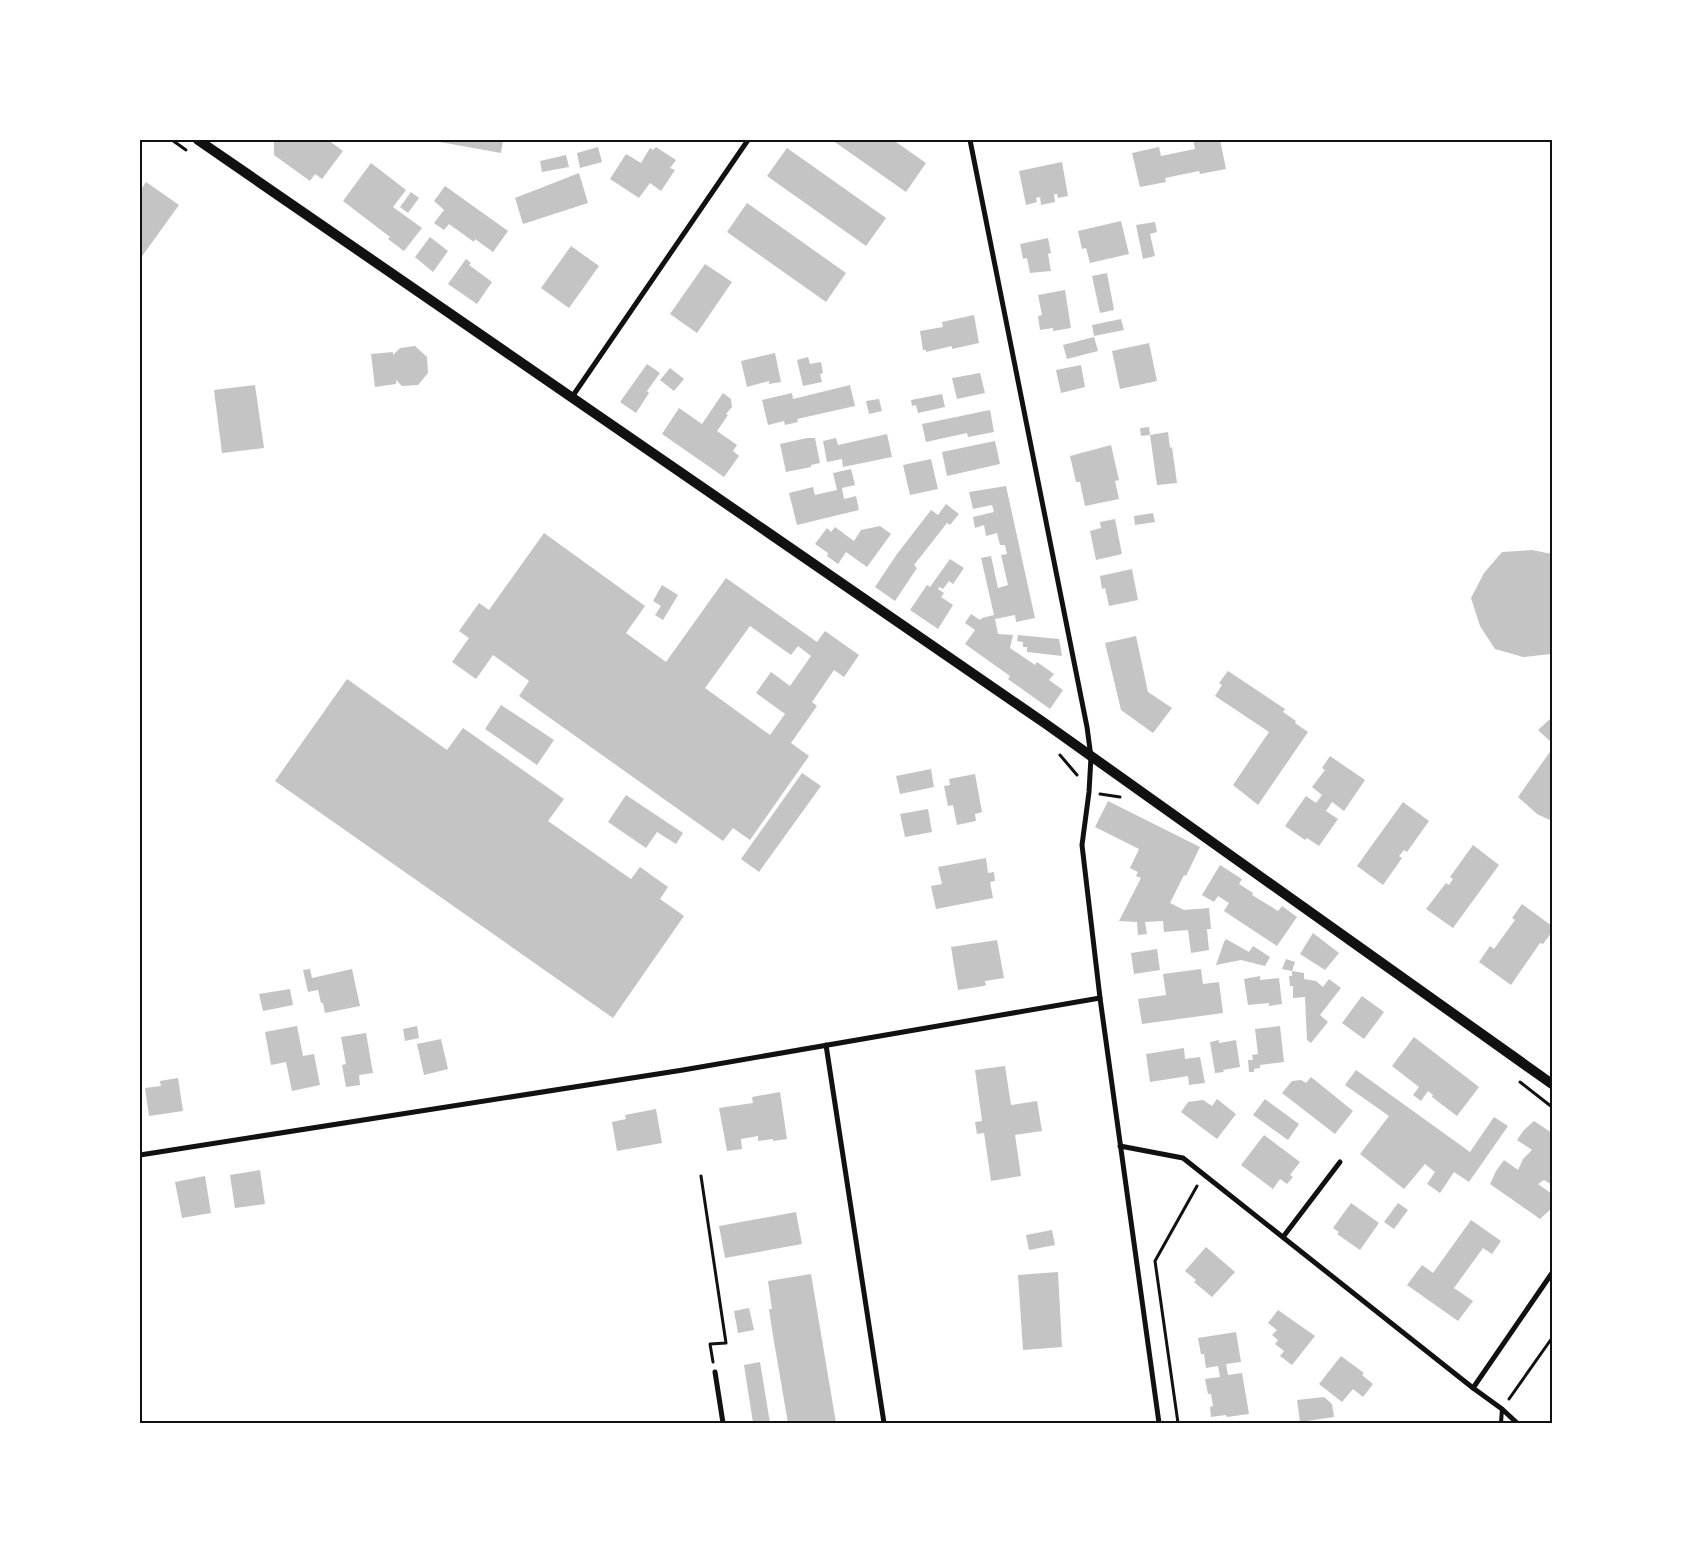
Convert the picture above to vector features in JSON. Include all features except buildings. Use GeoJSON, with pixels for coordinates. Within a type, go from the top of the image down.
{"type":"FeatureCollection","features":[{"type":"Feature","properties":{"kind":"main road"},"geometry":{"type":"LineString","coordinates":[[198,140],[1046,724],[1552,1084]]}},
{"type":"Feature","properties":{"kind":"street"},"geometry":{"type":"LineString","coordinates":[[572,397],[748,140]]}},
{"type":"Feature","properties":{"kind":"street"},"geometry":{"type":"LineString","coordinates":[[970,140],[1085,717],[1091,757],[1090,792],[1082,845],[1100,998],[1158,1423]]}},
{"type":"Feature","properties":{"kind":"street"},"geometry":{"type":"LineString","coordinates":[[140,1155],[673,1071],[1100,998]]}},
{"type":"Feature","properties":{"kind":"street"},"geometry":{"type":"LineString","coordinates":[[826,1045],[884,1423]]}},
{"type":"Feature","properties":{"kind":"street"},"geometry":{"type":"LineString","coordinates":[[1120,1146],[1183,1158],[1473,1388],[1502,1408],[1517,1423]]}},
{"type":"Feature","properties":{"kind":"street"},"geometry":{"type":"LineString","coordinates":[[1282,1237],[1340,1162]]}},
{"type":"Feature","properties":{"kind":"street"},"geometry":{"type":"LineString","coordinates":[[1473,1388],[1552,1273]]}},
{"type":"Feature","properties":{"kind":"street"},"geometry":{"type":"LineString","coordinates":[[715,1372],[723,1423]]}},
{"type":"Feature","properties":{"kind":"lane"},"geometry":{"type":"LineString","coordinates":[[1501,1423],[1502,1408]]}},
{"type":"Feature","properties":{"kind":"path"},"geometry":{"type":"LineString","coordinates":[[1178,1423],[1155,1260],[1204,1174]]}},
{"type":"Feature","properties":{"kind":"path"},"geometry":{"type":"LineString","coordinates":[[701,1176],[726,1342],[710,1344],[715,1372]]}},
{"type":"Feature","properties":{"kind":"path"},"geometry":{"type":"LineString","coordinates":[[1502,1408],[1552,1338]]}}]}
